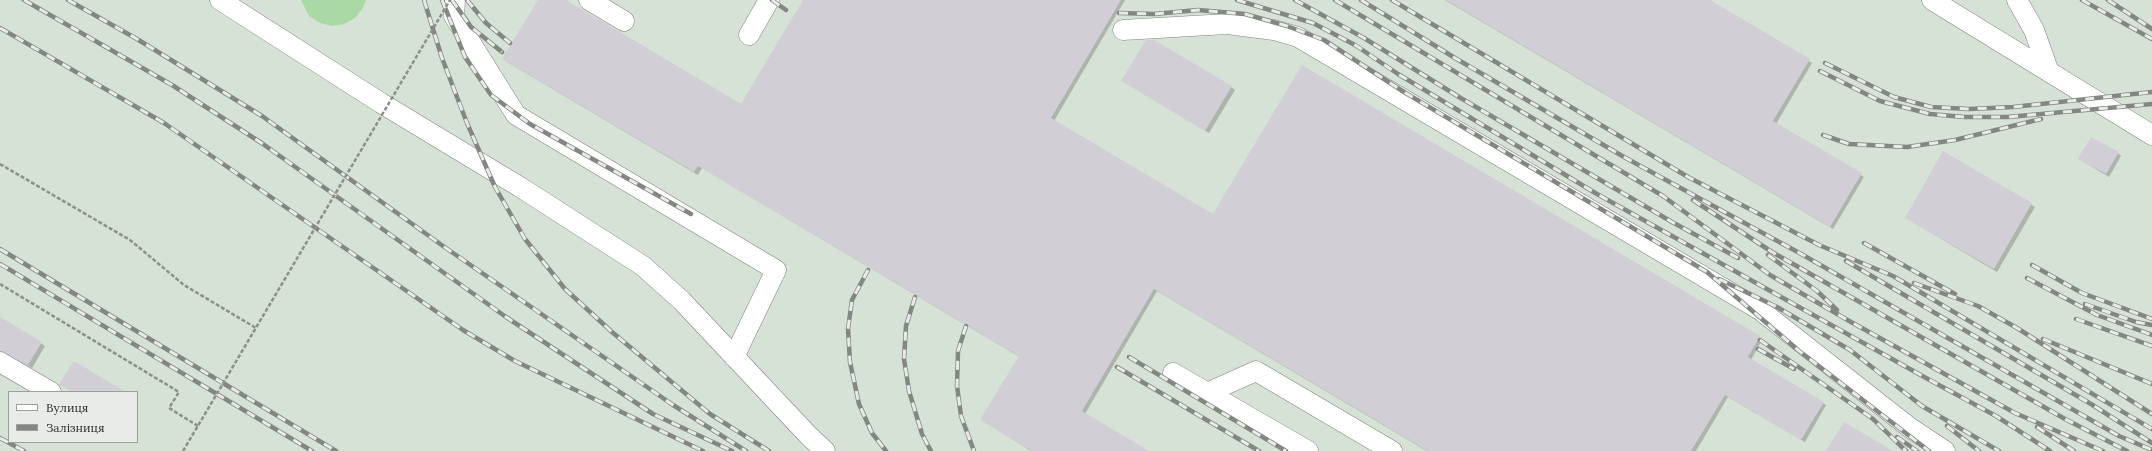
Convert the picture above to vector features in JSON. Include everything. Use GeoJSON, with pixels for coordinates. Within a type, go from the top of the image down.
{"type":"FeatureCollection","features":[{"type":"Feature","properties":{"kind":"lane"},"geometry":{"type":"LineString","coordinates":[[220,0],[381,103],[520,187],[643,266],[682,301],[808,436],[825,451]]}},
{"type":"Feature","properties":{"kind":"lane"},"geometry":{"type":"LineString","coordinates":[[455,0],[454,16],[516,115],[776,270],[734,357]]}},
{"type":"Feature","properties":{"kind":"lane"},"geometry":{"type":"LineString","coordinates":[[589,0],[624,21]]}},
{"type":"Feature","properties":{"kind":"lane"},"geometry":{"type":"LineString","coordinates":[[749,35],[769,0]]}},
{"type":"Feature","properties":{"kind":"lane"},"geometry":{"type":"LineString","coordinates":[[1932,0],[2152,135]]}},
{"type":"Feature","properties":{"kind":"lane"},"geometry":{"type":"LineString","coordinates":[[2017,0],[2034,30],[2049,72]]}},
{"type":"Feature","properties":{"kind":"lane"},"geometry":{"type":"LineString","coordinates":[[1122,30],[1227,24],[1274,30],[1298,37],[1760,310],[1910,427],[1945,451]]}},
{"type":"Feature","properties":{"kind":"lane"},"geometry":{"type":"LineString","coordinates":[[0,362],[49,391]]}},
{"type":"Feature","properties":{"kind":"lane"},"geometry":{"type":"LineString","coordinates":[[1207,393],[1256,371],[1392,451]]}},
{"type":"Feature","properties":{"kind":"lane"},"geometry":{"type":"LineString","coordinates":[[1173,373],[1308,451]]}},
{"type":"Feature","properties":{"kind":"path"},"geometry":{"type":"LineString","coordinates":[[183,451],[450,0]]}},
{"type":"Feature","properties":{"kind":"path"},"geometry":{"type":"LineString","coordinates":[[0,164],[130,240],[184,285],[256,328]]}},
{"type":"Feature","properties":{"kind":"path"},"geometry":{"type":"LineString","coordinates":[[0,284],[179,392],[169,408],[198,426]]}},
{"type":"Feature","properties":{"kind":"shaded area"},"geometry":{"type":"Polygon","coordinates":[[[0,0],[2152,0],[2152,451],[0,451],[0,0]]]}},
{"type":"Feature","properties":{"kind":"shaded area"},"geometry":{"type":"Polygon","coordinates":[[[301,0],[366,0],[363,8],[355,18],[344,24],[332,26],[320,23],[309,16],[301,0]]]}},
{"type":"Feature","properties":{"kind":"building"},"geometry":{"type":"Polygon","coordinates":[[[538,0],[566,0],[741,104],[803,0],[1121,0],[1051,118],[1213,214],[1302,65],[1760,336],[1748,357],[1824,402],[1801,440],[1725,395],[1691,451],[1428,451],[1154,289],[1082,411],[1149,451],[1032,451],[980,420],[1019,356],[698,166],[694,172],[502,59],[538,0]]]}},
{"type":"Feature","properties":{"kind":"building"},"geometry":{"type":"Polygon","coordinates":[[[1446,0],[1710,0],[1810,59],[1773,121],[1862,173],[1830,227],[1446,0]]]}},
{"type":"Feature","properties":{"kind":"building"},"geometry":{"type":"Polygon","coordinates":[[[1146,40],[1154,40],[1232,86],[1205,131],[1121,81],[1146,40]]]}},
{"type":"Feature","properties":{"kind":"building"},"geometry":{"type":"Polygon","coordinates":[[[2091,137],[2119,152],[2106,174],[2078,159],[2091,137]]]}},
{"type":"Feature","properties":{"kind":"building"},"geometry":{"type":"Polygon","coordinates":[[[1943,151],[2032,203],[1994,269],[1905,218],[1943,151]]]}},
{"type":"Feature","properties":{"kind":"building"},"geometry":{"type":"Polygon","coordinates":[[[0,317],[42,342],[28,365],[0,351],[0,317]]]}},
{"type":"Feature","properties":{"kind":"building"},"geometry":{"type":"Polygon","coordinates":[[[74,361],[124,391],[70,391],[59,384],[74,361]]]}},
{"type":"Feature","properties":{"kind":"building"},"geometry":{"type":"Polygon","coordinates":[[[1844,422],[1893,451],[1826,451],[1844,422]]]}},
{"type":"Feature","properties":{"kind":"railway"},"geometry":{"type":"LineString","coordinates":[[24,0],[172,85],[263,144],[506,317],[653,414],[732,451]]}},
{"type":"Feature","properties":{"kind":"railway"},"geometry":{"type":"LineString","coordinates":[[68,0],[137,39],[262,116],[443,246],[673,405],[746,451]]}},
{"type":"Feature","properties":{"kind":"railway"},"geometry":{"type":"LineString","coordinates":[[424,0],[442,58],[467,123],[495,187],[525,239],[565,289],[612,332],[710,414],[769,451]]}},
{"type":"Feature","properties":{"kind":"railway"},"geometry":{"type":"LineString","coordinates":[[442,0],[465,57],[491,95],[530,124],[691,214]]}},
{"type":"Feature","properties":{"kind":"railway"},"geometry":{"type":"LineString","coordinates":[[452,0],[471,27],[502,52]]}},
{"type":"Feature","properties":{"kind":"railway"},"geometry":{"type":"LineString","coordinates":[[467,0],[486,23],[510,43]]}},
{"type":"Feature","properties":{"kind":"railway"},"geometry":{"type":"LineString","coordinates":[[772,0],[786,10]]}},
{"type":"Feature","properties":{"kind":"railway"},"geometry":{"type":"LineString","coordinates":[[1237,0],[1313,23],[1355,45],[1398,74],[1597,194],[1996,416],[2050,451]]}},
{"type":"Feature","properties":{"kind":"railway"},"geometry":{"type":"LineString","coordinates":[[1295,0],[1364,38],[1459,97],[1672,222],[1738,258]]}},
{"type":"Feature","properties":{"kind":"railway"},"geometry":{"type":"LineString","coordinates":[[1335,0],[1663,196],[1770,275],[2015,413],[2103,451]]}},
{"type":"Feature","properties":{"kind":"railway"},"geometry":{"type":"LineString","coordinates":[[1361,0],[1455,58],[1624,157],[1803,255],[2119,436],[2152,450]]}},
{"type":"Feature","properties":{"kind":"railway"},"geometry":{"type":"LineString","coordinates":[[1392,0],[1688,177],[1819,245],[1893,276],[2152,429]]}},
{"type":"Feature","properties":{"kind":"railway"},"geometry":{"type":"LineString","coordinates":[[2082,0],[2152,39]]}},
{"type":"Feature","properties":{"kind":"railway"},"geometry":{"type":"LineString","coordinates":[[2108,0],[2152,29]]}},
{"type":"Feature","properties":{"kind":"railway"},"geometry":{"type":"LineString","coordinates":[[1119,13],[1154,14],[1198,10],[1245,14],[1287,26],[1324,40],[1404,92],[1707,272],[1798,350],[1929,451]]}},
{"type":"Feature","properties":{"kind":"railway"},"geometry":{"type":"LineString","coordinates":[[0,28],[164,123],[463,330],[515,361],[703,451]]}},
{"type":"Feature","properties":{"kind":"railway"},"geometry":{"type":"LineString","coordinates":[[1825,63],[1894,97],[1931,107],[1969,109],[2013,107],[2152,92]]}},
{"type":"Feature","properties":{"kind":"railway"},"geometry":{"type":"LineString","coordinates":[[1820,71],[1880,101],[1930,114],[1964,117],[2008,117],[2152,104]]}},
{"type":"Feature","properties":{"kind":"railway"},"geometry":{"type":"LineString","coordinates":[[1823,135],[1849,144],[1907,147],[1955,140],[2041,119]]}},
{"type":"Feature","properties":{"kind":"railway"},"geometry":{"type":"LineString","coordinates":[[1693,200],[1772,252],[2065,419],[2127,451]]}},
{"type":"Feature","properties":{"kind":"railway"},"geometry":{"type":"LineString","coordinates":[[1864,243],[1955,294]]}},
{"type":"Feature","properties":{"kind":"railway"},"geometry":{"type":"LineString","coordinates":[[0,249],[336,451]]}},
{"type":"Feature","properties":{"kind":"railway"},"geometry":{"type":"LineString","coordinates":[[1768,255],[1817,291],[1837,310]]}},
{"type":"Feature","properties":{"kind":"railway"},"geometry":{"type":"LineString","coordinates":[[1846,261],[2091,404],[2152,443]]}},
{"type":"Feature","properties":{"kind":"railway"},"geometry":{"type":"LineString","coordinates":[[0,264],[312,451]]}},
{"type":"Feature","properties":{"kind":"railway"},"geometry":{"type":"LineString","coordinates":[[2032,265],[2082,293],[2152,319]]}},
{"type":"Feature","properties":{"kind":"railway"},"geometry":{"type":"LineString","coordinates":[[868,270],[852,300],[848,329],[850,362],[859,404],[872,433],[886,451]]}},
{"type":"Feature","properties":{"kind":"railway"},"geometry":{"type":"LineString","coordinates":[[2027,278],[2097,315],[2152,335]]}},
{"type":"Feature","properties":{"kind":"railway"},"geometry":{"type":"LineString","coordinates":[[1719,279],[1777,307],[1850,350],[1922,406],[1999,451]]}},
{"type":"Feature","properties":{"kind":"railway"},"geometry":{"type":"LineString","coordinates":[[1914,283],[1978,306],[2017,328],[2152,414]]}},
{"type":"Feature","properties":{"kind":"railway"},"geometry":{"type":"LineString","coordinates":[[915,297],[906,326],[904,359],[909,391],[922,434],[931,451]]}},
{"type":"Feature","properties":{"kind":"railway"},"geometry":{"type":"LineString","coordinates":[[2085,304],[2136,322],[2152,325]]}},
{"type":"Feature","properties":{"kind":"railway"},"geometry":{"type":"LineString","coordinates":[[2076,319],[2152,346]]}},
{"type":"Feature","properties":{"kind":"railway"},"geometry":{"type":"LineString","coordinates":[[966,326],[958,351],[957,386],[961,416],[974,451]]}},
{"type":"Feature","properties":{"kind":"railway"},"geometry":{"type":"LineString","coordinates":[[2043,339],[2152,384]]}},
{"type":"Feature","properties":{"kind":"railway"},"geometry":{"type":"LineString","coordinates":[[1760,340],[1873,419],[1906,451]]}},
{"type":"Feature","properties":{"kind":"railway"},"geometry":{"type":"LineString","coordinates":[[1758,349],[1794,369]]}},
{"type":"Feature","properties":{"kind":"railway"},"geometry":{"type":"LineString","coordinates":[[1129,357],[1286,451]]}},
{"type":"Feature","properties":{"kind":"railway"},"geometry":{"type":"LineString","coordinates":[[1117,367],[1259,451]]}},
{"type":"Feature","properties":{"kind":"railway"},"geometry":{"type":"LineString","coordinates":[[1947,426],[1979,451]]}},
{"type":"Feature","properties":{"kind":"railway"},"geometry":{"type":"LineString","coordinates":[[2037,427],[2074,451]]}},
{"type":"Feature","properties":{"kind":"railway"},"geometry":{"type":"LineString","coordinates":[[1897,437],[1917,451]]}},
{"type":"Feature","properties":{"kind":"railway"},"geometry":{"type":"LineString","coordinates":[[0,438],[8,442]]}},
{"type":"Feature","properties":{"kind":"railway"},"geometry":{"type":"LineString","coordinates":[[9,443],[24,451]]}}]}
